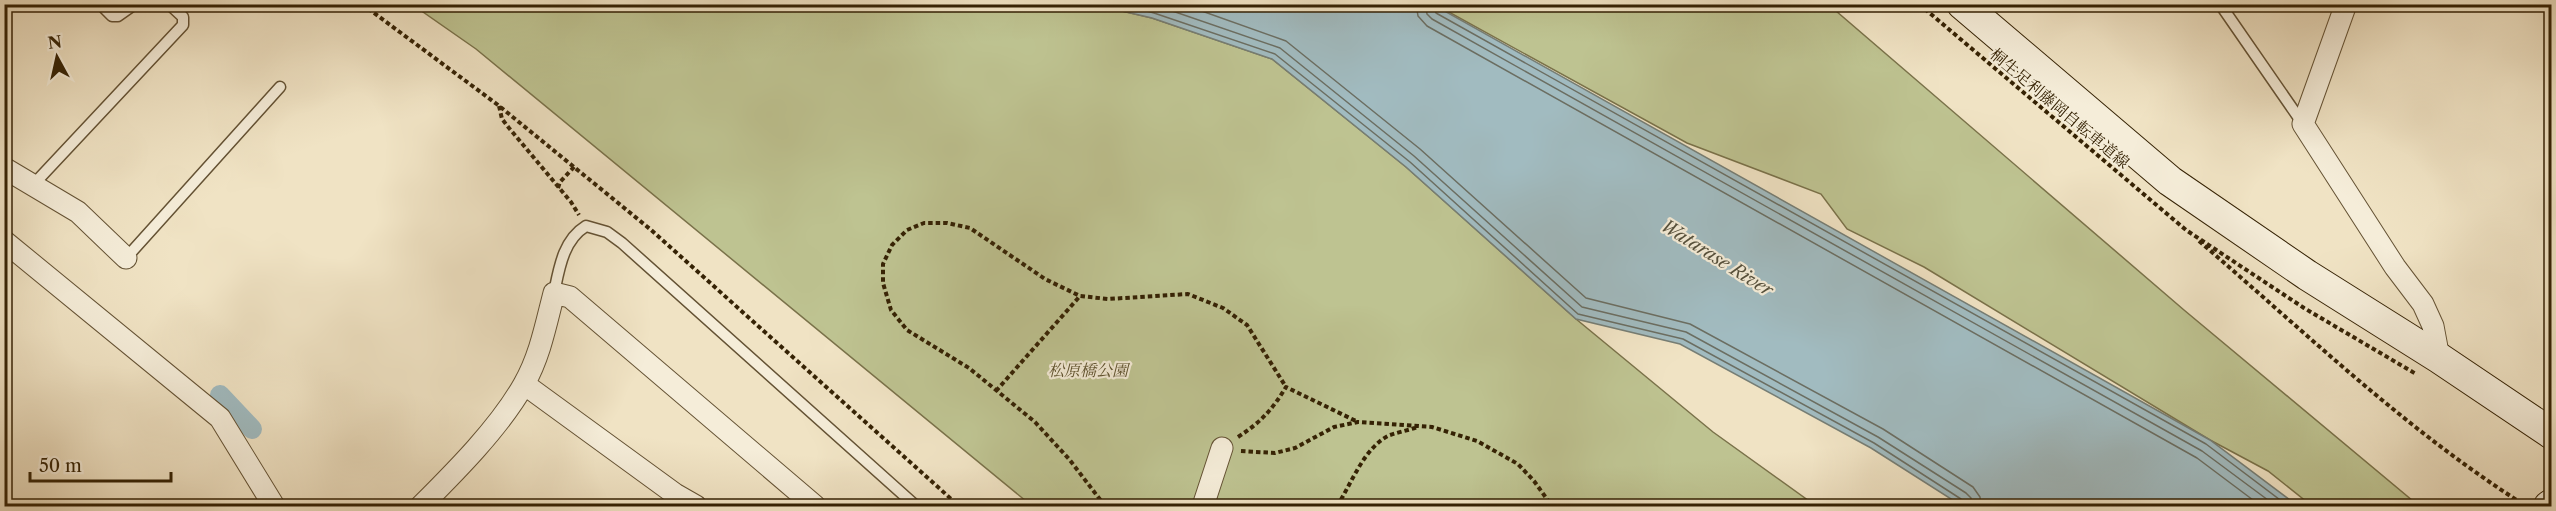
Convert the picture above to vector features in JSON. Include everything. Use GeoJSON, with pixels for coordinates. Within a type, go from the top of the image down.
{"type":"FeatureCollection","features":[{"type":"Feature","properties":{"kind":"street"},"geometry":{"type":"LineString","coordinates":[[1962,4],[2170,181],[2307,275],[2439,358],[2552,434]]}},
{"type":"Feature","properties":{"kind":"street"},"geometry":{"type":"LineString","coordinates":[[2346,4],[2303,124],[2395,267],[2423,304],[2433,326],[2439,358]]}},
{"type":"Feature","properties":{"kind":"street"},"geometry":{"type":"LineString","coordinates":[[4,168],[78,212],[126,258]]}},
{"type":"Feature","properties":{"kind":"street"},"geometry":{"type":"LineString","coordinates":[[4,241],[220,418],[274,507]]}},
{"type":"Feature","properties":{"kind":"street"},"geometry":{"type":"LineString","coordinates":[[421,507],[460,466],[524,384],[541,345],[554,293],[570,297],[815,507]]}},
{"type":"Feature","properties":{"kind":"street"},"geometry":{"type":"LineString","coordinates":[[524,384],[675,495],[696,507]]}},
{"type":"Feature","properties":{"kind":"street"},"geometry":{"type":"LineString","coordinates":[[1203,507],[1222,448]]}},
{"type":"Feature","properties":{"kind":"lane"},"geometry":{"type":"LineString","coordinates":[[100,4],[112,16],[118,16],[135,4]]}},
{"type":"Feature","properties":{"kind":"lane"},"geometry":{"type":"LineString","coordinates":[[33,184],[183,25],[183,17],[169,4]]}},
{"type":"Feature","properties":{"kind":"lane"},"geometry":{"type":"LineString","coordinates":[[2220,4],[2303,124]]}},
{"type":"Feature","properties":{"kind":"lane"},"geometry":{"type":"LineString","coordinates":[[126,258],[280,87]]}},
{"type":"Feature","properties":{"kind":"lane"},"geometry":{"type":"LineString","coordinates":[[554,293],[564,252],[579,230],[586,226],[607,232],[916,507]]}},
{"type":"Feature","properties":{"kind":"path"},"geometry":{"type":"LineString","coordinates":[[362,4],[498,105],[650,229],[960,507]]}},
{"type":"Feature","properties":{"kind":"path","name":"桐生足利藤岡自転車道線"},"geometry":{"type":"LineString","coordinates":[[1919,4],[2415,428],[2463,465],[2527,507]]}},
{"type":"Feature","properties":{"kind":"path"},"geometry":{"type":"LineString","coordinates":[[498,105],[502,119],[571,202],[586,226]]}},
{"type":"Feature","properties":{"kind":"path"},"geometry":{"type":"LineString","coordinates":[[558,188],[560,182],[575,166]]}},
{"type":"Feature","properties":{"kind":"path"},"geometry":{"type":"LineString","coordinates":[[1105,507],[1069,459],[1035,422],[969,368],[908,330],[891,310],[883,283],[883,264],[892,245],[907,230],[924,223],[947,223],[970,228],[1045,279],[1080,296],[1108,299],[1188,294],[1222,308],[1247,325],[1286,387],[1358,422]]}},
{"type":"Feature","properties":{"kind":"path"},"geometry":{"type":"LineString","coordinates":[[996,391],[1080,296]]}},
{"type":"Feature","properties":{"kind":"path"},"geometry":{"type":"LineString","coordinates":[[1222,448],[1259,424],[1286,387]]}},
{"type":"Feature","properties":{"kind":"path"},"geometry":{"type":"LineString","coordinates":[[1222,448],[1255,453],[1275,453],[1295,448],[1334,427],[1358,422],[1447,431],[1477,441],[1518,464],[1534,481],[1552,507]]}},
{"type":"Feature","properties":{"kind":"path"},"geometry":{"type":"LineString","coordinates":[[1337,507],[1353,482],[1366,454],[1389,436],[1418,427]]}},
{"type":"Feature","properties":{"kind":"green space","name":"松原橋公園"},"geometry":{"type":"Polygon","coordinates":[[[413,5],[1096,5],[1152,18],[1272,59],[1406,167],[1576,319],[1713,432],[1816,506],[1032,506],[476,49],[413,5]]]}},
{"type":"Feature","properties":{"kind":"green space"},"geometry":{"type":"Polygon","coordinates":[[[1436,5],[1829,5],[2184,310],[2419,506],[2312,506],[2268,471],[2210,440],[1924,267],[1847,229],[1821,194],[1687,143],[1436,5]]]}},
{"type":"Feature","properties":{"kind":"water","name":"Watarase River"},"geometry":{"type":"Polygon","coordinates":[[[1096,5],[1434,5],[2210,440],[2298,506],[1962,506],[1871,448],[1680,344],[1576,319],[1406,167],[1272,59],[1152,18],[1096,5]]]}},
{"type":"Feature","properties":{"kind":"waterway"},"geometry":{"type":"LineString","coordinates":[[220,395],[252,429]]}}]}
